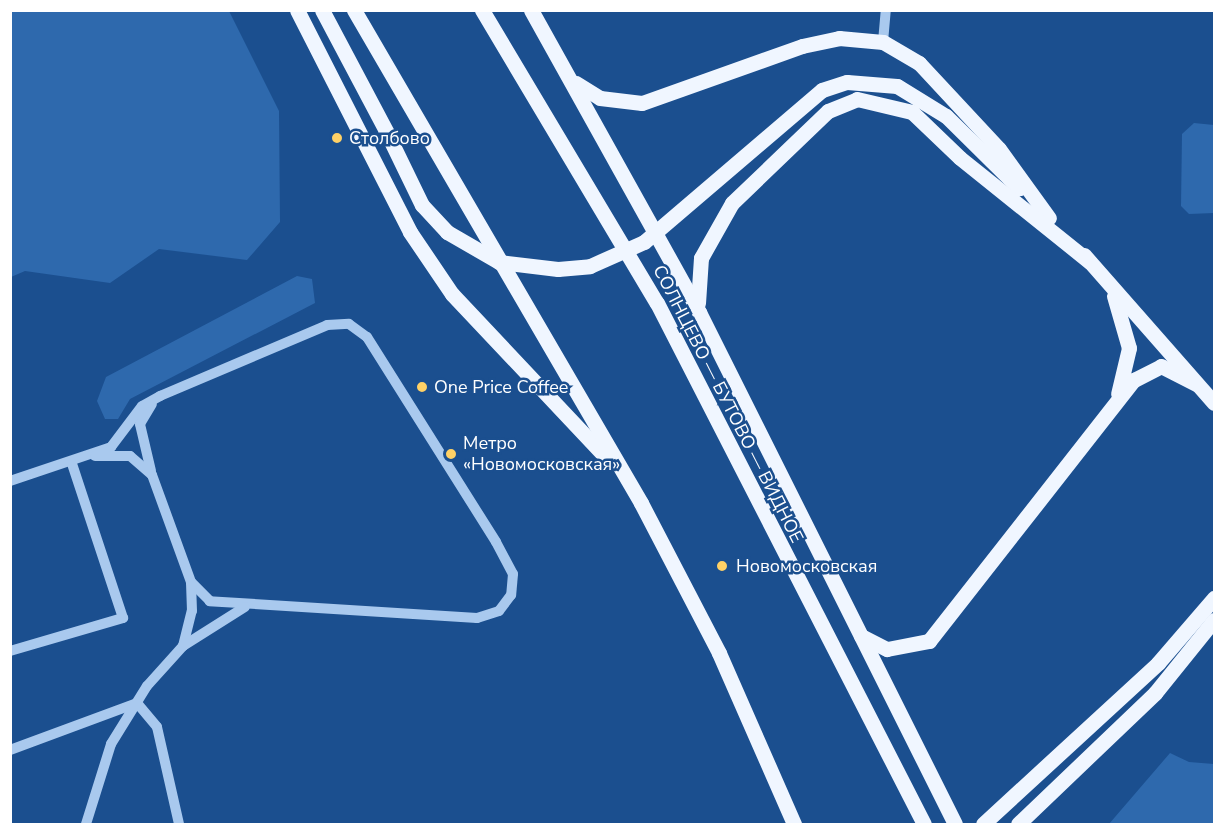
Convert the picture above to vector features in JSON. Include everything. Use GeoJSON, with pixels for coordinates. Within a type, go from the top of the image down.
{"type":"FeatureCollection","features":[{"type":"Feature","properties":{"kind":"main road"},"geometry":{"type":"LineString","coordinates":[[297,10],[410,232],[452,294],[582,428],[641,503]]}},
{"type":"Feature","properties":{"kind":"main road"},"geometry":{"type":"LineString","coordinates":[[322,10],[422,205],[447,232],[499,262],[558,269],[590,266],[644,242],[822,90],[848,82],[897,86],[946,116],[1049,218],[1105,277],[1196,384],[1215,403]]}},
{"type":"Feature","properties":{"kind":"main road"},"geometry":{"type":"LineString","coordinates":[[354,10],[641,503],[719,653],[794,825]]}},
{"type":"Feature","properties":{"kind":"main road","name":"СОЛНЦЕВО — БУТОВО — ВИДНОЕ"},"geometry":{"type":"LineString","coordinates":[[482,10],[657,303],[924,825]]}},
{"type":"Feature","properties":{"kind":"main road"},"geometry":{"type":"LineString","coordinates":[[531,10],[575,82],[699,312],[811,529],[857,632],[955,825]]}},
{"type":"Feature","properties":{"kind":"main road"},"geometry":{"type":"LineString","coordinates":[[575,82],[600,98],[642,103],[802,46],[839,38],[884,42],[919,63],[951,97],[999,149],[1049,218]]}},
{"type":"Feature","properties":{"kind":"main road"},"geometry":{"type":"LineString","coordinates":[[699,312],[698,266],[732,203],[828,111],[857,99],[912,112],[960,158],[1090,262]]}},
{"type":"Feature","properties":{"kind":"main road"},"geometry":{"type":"LineString","coordinates":[[1105,277],[1127,333],[1117,397]]}},
{"type":"Feature","properties":{"kind":"main road"},"geometry":{"type":"LineString","coordinates":[[857,632],[887,649],[929,641],[1117,397],[1149,369],[1161,366],[1196,384]]}},
{"type":"Feature","properties":{"kind":"main road"},"geometry":{"type":"LineString","coordinates":[[983,825],[1158,663],[1215,598]]}},
{"type":"Feature","properties":{"kind":"main road"},"geometry":{"type":"LineString","coordinates":[[1018,825],[1155,693],[1215,620]]}},
{"type":"Feature","properties":{"kind":"street"},"geometry":{"type":"LineString","coordinates":[[884,42],[886,10]]}},
{"type":"Feature","properties":{"kind":"street"},"geometry":{"type":"LineString","coordinates":[[10,481],[95,456],[119,440],[142,406],[160,396],[327,325],[354,326],[367,337],[496,542],[513,581],[502,608],[477,618],[248,606],[210,601],[191,582]]}},
{"type":"Feature","properties":{"kind":"street"},"geometry":{"type":"LineString","coordinates":[[160,396],[140,424],[152,475],[191,582],[192,611],[183,646]]}},
{"type":"Feature","properties":{"kind":"street"},"geometry":{"type":"LineString","coordinates":[[95,456],[130,456],[152,475]]}},
{"type":"Feature","properties":{"kind":"street"},"geometry":{"type":"LineString","coordinates":[[10,651],[123,618],[72,464]]}},
{"type":"Feature","properties":{"kind":"street"},"geometry":{"type":"LineString","coordinates":[[86,825],[111,744],[137,703],[183,646],[248,606]]}},
{"type":"Feature","properties":{"kind":"street"},"geometry":{"type":"LineString","coordinates":[[10,750],[137,703]]}},
{"type":"Feature","properties":{"kind":"street"},"geometry":{"type":"LineString","coordinates":[[137,703],[157,728],[180,825]]}},
{"type":"Feature","properties":{"kind":"shaded area"},"geometry":{"type":"Polygon","coordinates":[[[11,10],[229,11],[279,111],[280,222],[247,260],[159,249],[110,283],[25,271],[11,277],[11,10]]]}},
{"type":"Feature","properties":{"kind":"shaded area"},"geometry":{"type":"Polygon","coordinates":[[[1194,123],[1214,125],[1214,213],[1189,214],[1181,206],[1182,134],[1194,123]]]}},
{"type":"Feature","properties":{"kind":"shaded area"},"geometry":{"type":"Polygon","coordinates":[[[297,276],[312,279],[315,303],[130,399],[118,419],[105,419],[97,401],[106,377],[297,276]]]}},
{"type":"Feature","properties":{"kind":"shaded area"},"geometry":{"type":"Polygon","coordinates":[[[1170,753],[1189,762],[1214,764],[1214,824],[1109,824],[1170,753]]]}},
{"type":"Feature","properties":{"kind":"place","name":"Столбово"},"geometry":{"type":"Point","coordinates":[337,138]}},
{"type":"Feature","properties":{"kind":"place","name":"One Price Coffee"},"geometry":{"type":"Point","coordinates":[422,387]}},
{"type":"Feature","properties":{"kind":"place","name":"Метро «Новомосковская»"},"geometry":{"type":"Point","coordinates":[451,454]}},
{"type":"Feature","properties":{"kind":"place","name":"Новомосковская"},"geometry":{"type":"Point","coordinates":[722,566]}}]}
